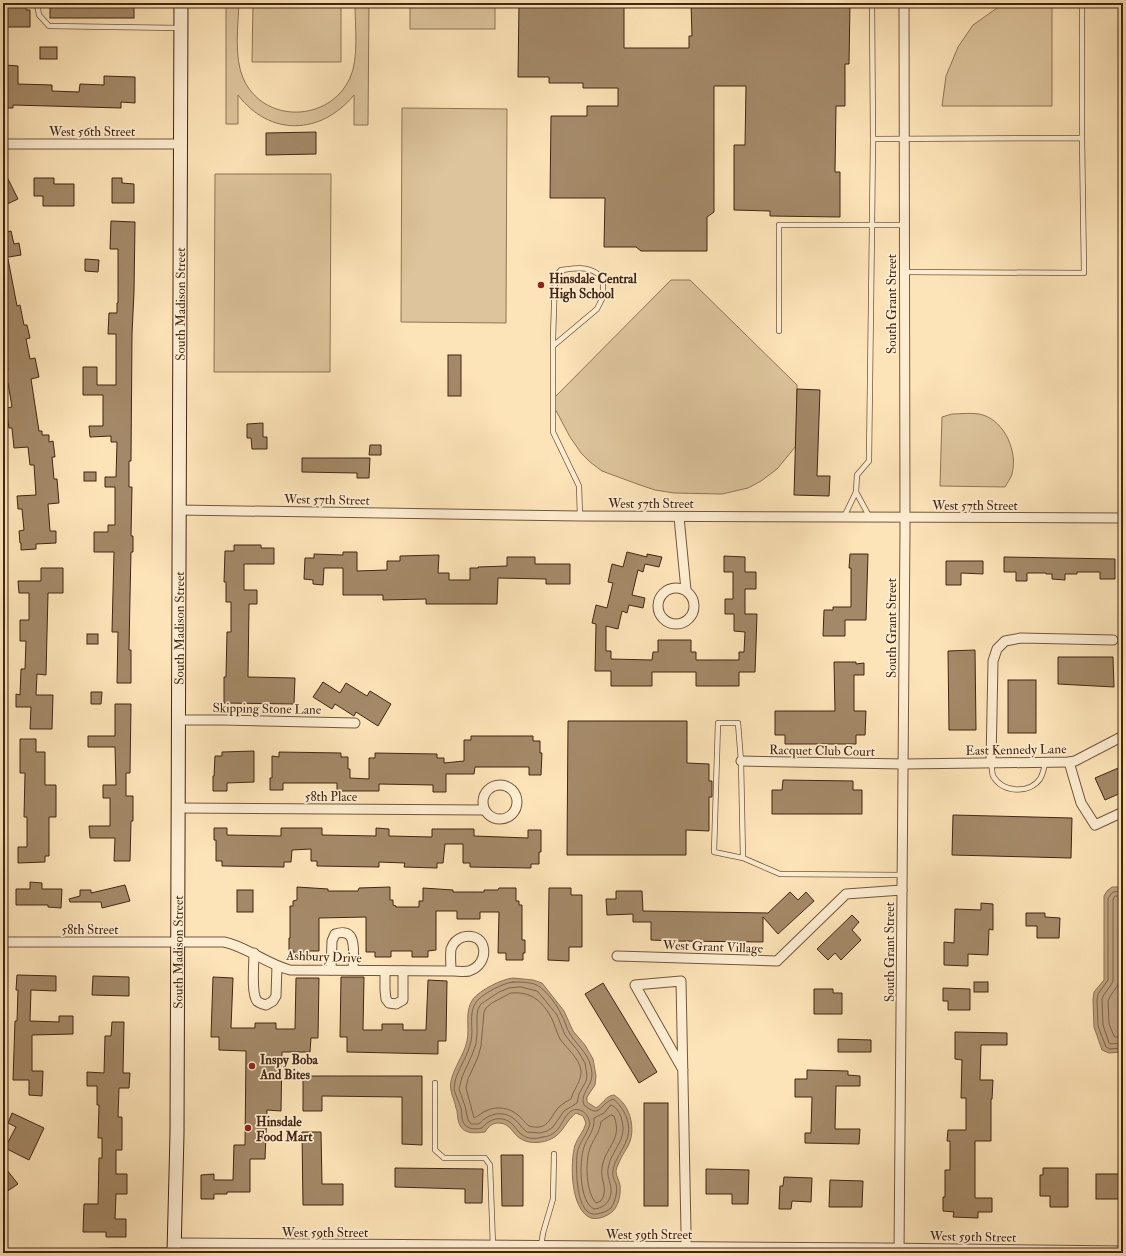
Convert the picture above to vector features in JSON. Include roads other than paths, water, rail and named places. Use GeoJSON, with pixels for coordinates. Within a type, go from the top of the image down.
{"type":"FeatureCollection","features":[{"type":"Feature","properties":{"kind":"street","name":"South Madison Street"},"geometry":{"type":"LineString","coordinates":[[174,1249],[177,1134],[181,3]]}},
{"type":"Feature","properties":{"kind":"street","name":"South Grant Street"},"geometry":{"type":"LineString","coordinates":[[899,1251],[905,518],[904,3]]}},
{"type":"Feature","properties":{"kind":"street","name":"West 56th Street"},"geometry":{"type":"LineString","coordinates":[[3,144],[180,144]]}},
{"type":"Feature","properties":{"kind":"street","name":"West 57th Street"},"geometry":{"type":"LineString","coordinates":[[179,510],[679,517],[1123,518]]}},
{"type":"Feature","properties":{"kind":"street"},"geometry":{"type":"LineString","coordinates":[[679,517],[686,590],[692,597],[695,606],[692,616],[685,622],[675,624],[666,621],[660,614],[657,605],[660,596],[667,589],[677,587],[686,590]]}},
{"type":"Feature","properties":{"kind":"street"},"geometry":{"type":"LineString","coordinates":[[991,763],[992,661],[997,649],[1005,641],[1021,638],[1113,640]]}},
{"type":"Feature","properties":{"kind":"street","name":"Skipping Stone Lane"},"geometry":{"type":"LineString","coordinates":[[178,720],[355,723]]}},
{"type":"Feature","properties":{"kind":"street","name":"East Kennedy Lane"},"geometry":{"type":"LineString","coordinates":[[904,764],[1044,764],[1069,762],[1123,736]]}},
{"type":"Feature","properties":{"kind":"street","name":"Racquet Club Court"},"geometry":{"type":"LineString","coordinates":[[741,762],[904,764]]}},
{"type":"Feature","properties":{"kind":"street"},"geometry":{"type":"LineString","coordinates":[[1069,762],[1082,803],[1095,825],[1123,812]]}},
{"type":"Feature","properties":{"kind":"street","name":"58th Place"},"geometry":{"type":"LineString","coordinates":[[178,808],[484,810]]}},
{"type":"Feature","properties":{"kind":"street","name":"West Grant Village"},"geometry":{"type":"LineString","coordinates":[[617,956],[777,961],[846,894],[902,890]]}},
{"type":"Feature","properties":{"kind":"street"},"geometry":{"type":"LineString","coordinates":[[331,970],[332,941],[335,934],[343,932],[350,934],[353,939],[353,970]]}},
{"type":"Feature","properties":{"kind":"street","name":"Ashbury Drive"},"geometry":{"type":"LineString","coordinates":[[178,943],[224,942],[243,948],[277,966],[290,970],[385,971],[403,971],[451,971],[468,971],[481,962],[484,956],[484,949],[481,941],[475,937],[468,936],[460,938],[454,942],[451,950],[451,971]]}},
{"type":"Feature","properties":{"kind":"street","name":"58th Street"},"geometry":{"type":"LineString","coordinates":[[3,942],[178,943]]}},
{"type":"Feature","properties":{"kind":"street"},"geometry":{"type":"LineString","coordinates":[[254,953],[254,990],[256,1000],[260,1003],[266,1005],[273,1001],[276,996],[277,966]]}},
{"type":"Feature","properties":{"kind":"street"},"geometry":{"type":"LineString","coordinates":[[385,971],[386,999],[389,1003],[396,1004],[402,1000],[403,971]]}},
{"type":"Feature","properties":{"kind":"street"},"geometry":{"type":"LineString","coordinates":[[683,1070],[635,985],[681,981],[683,1070],[686,1247]]}},
{"type":"Feature","properties":{"kind":"street","name":"West 59th Street"},"geometry":{"type":"LineString","coordinates":[[174,1249],[475,1249],[493,1246],[541,1246],[899,1251],[1123,1251]]}},
{"type":"Feature","properties":{"kind":"lane"},"geometry":{"type":"LineString","coordinates":[[37,3],[38,15],[49,26],[180,28]]}},
{"type":"Feature","properties":{"kind":"lane"},"geometry":{"type":"LineString","coordinates":[[844,518],[856,492],[857,475],[870,461],[873,138],[872,3]]}},
{"type":"Feature","properties":{"kind":"lane"},"geometry":{"type":"LineString","coordinates":[[904,272],[1084,273],[1082,3]]}},
{"type":"Feature","properties":{"kind":"lane"},"geometry":{"type":"LineString","coordinates":[[873,138],[1082,138]]}},
{"type":"Feature","properties":{"kind":"lane"},"geometry":{"type":"LineString","coordinates":[[779,331],[779,225],[904,225]]}},
{"type":"Feature","properties":{"kind":"lane"},"geometry":{"type":"LineString","coordinates":[[553,346],[597,309],[603,297],[603,278],[595,270],[576,268],[561,270],[555,277],[553,346],[554,432],[579,486],[580,516]]}},
{"type":"Feature","properties":{"kind":"lane"},"geometry":{"type":"LineString","coordinates":[[856,492],[870,518]]}},
{"type":"Feature","properties":{"kind":"lane"},"geometry":{"type":"LineString","coordinates":[[743,858],[741,762],[738,723],[718,723],[714,852],[743,858],[780,874],[902,875]]}},
{"type":"Feature","properties":{"kind":"lane"},"geometry":{"type":"LineString","coordinates":[[991,763],[993,775],[998,782],[1007,788],[1016,790],[1032,786],[1040,779],[1043,773],[1044,764]]}},
{"type":"Feature","properties":{"kind":"lane"},"geometry":{"type":"LineString","coordinates":[[434,1083],[435,1150],[444,1158],[485,1158],[490,1165],[493,1246]]}},
{"type":"Feature","properties":{"kind":"lane"},"geometry":{"type":"LineString","coordinates":[[541,1246],[543,1233],[554,1199],[554,1154]]}},
{"type":"Feature","properties":{"kind":"lane"},"geometry":{"type":"LineString","coordinates":[[34,1253],[174,1249]]}},
{"type":"Feature","properties":{"kind":"water"},"geometry":{"type":"Polygon","coordinates":[[[1112,887],[1123,887],[1123,1052],[1109,1053],[1102,1050],[1094,1027],[1093,1000],[1094,992],[1104,980],[1104,896],[1112,887]]]}},
{"type":"Feature","properties":{"kind":"water"},"geometry":{"type":"Polygon","coordinates":[[[513,978],[533,980],[542,983],[564,1011],[573,1031],[585,1045],[593,1059],[596,1076],[595,1085],[587,1097],[587,1102],[596,1108],[606,1098],[614,1095],[622,1102],[629,1113],[632,1124],[630,1141],[616,1171],[620,1185],[619,1199],[617,1206],[613,1211],[603,1217],[591,1218],[584,1213],[575,1196],[572,1162],[575,1145],[586,1123],[583,1116],[576,1113],[559,1134],[541,1142],[526,1141],[517,1136],[509,1127],[503,1124],[493,1124],[485,1132],[473,1133],[463,1130],[459,1123],[457,1110],[451,1091],[451,1081],[467,1041],[470,1004],[476,996],[486,989],[503,980],[513,978]]]}},
{"type":"Feature","properties":{"kind":"place","name":"Hinsdale Central High School"},"geometry":{"type":"Point","coordinates":[541,285]}},
{"type":"Feature","properties":{"kind":"place","name":"Inspy Boba And Bites"},"geometry":{"type":"Point","coordinates":[252,1066]}},
{"type":"Feature","properties":{"kind":"place","name":"Hinsdale Food Mart"},"geometry":{"type":"Point","coordinates":[248,1128]}}]}
